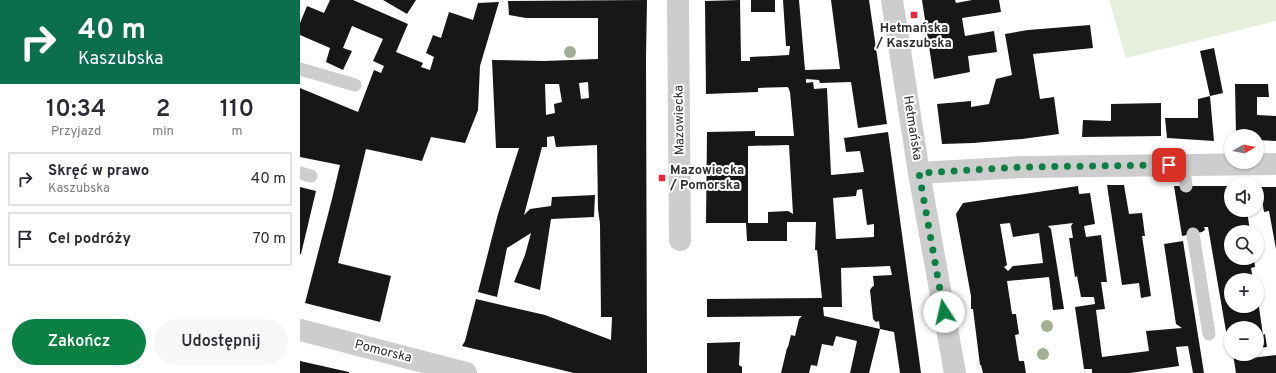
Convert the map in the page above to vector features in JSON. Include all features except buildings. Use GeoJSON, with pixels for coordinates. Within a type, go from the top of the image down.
{"type":"FeatureCollection","features":[{"type":"Feature","properties":{"kind":"street","name":"Mazowiecka"},"geometry":{"type":"LineString","coordinates":[[678,0],[680,240]]}},
{"type":"Feature","properties":{"kind":"street","name":"Hetmańska"},"geometry":{"type":"LineString","coordinates":[[892,0],[919,173],[955,373]]}},
{"type":"Feature","properties":{"kind":"street"},"geometry":{"type":"LineString","coordinates":[[919,173],[1021,167],[1276,164]]}},
{"type":"Feature","properties":{"kind":"street","name":"Pomorska"},"geometry":{"type":"LineString","coordinates":[[300,330],[466,373]]}},
{"type":"Feature","properties":{"kind":"lane"},"geometry":{"type":"LineString","coordinates":[[300,68],[355,85]]}},
{"type":"Feature","properties":{"kind":"lane"},"geometry":{"type":"LineString","coordinates":[[1184,165],[1186,186]]}},
{"type":"Feature","properties":{"kind":"lane"},"geometry":{"type":"LineString","coordinates":[[1193,234],[1209,334]]}},
{"type":"Feature","properties":{"kind":"green space"},"geometry":{"type":"Polygon","coordinates":[[[1109,0],[1276,0],[1276,21],[1126,58],[1109,0]]]}},
{"type":"Feature","properties":{"kind":"place","name":"Hetmańska / Kaszubska"},"geometry":{"type":"Point","coordinates":[914,15]}},
{"type":"Feature","properties":{"kind":"place","name":"Mazowiecka / Pomorska"},"geometry":{"type":"Point","coordinates":[662,178]}},
{"type":"Feature","properties":{"kind":"route"},"geometry":{"type":"LineString","coordinates":[[944,312],[919,173],[1021,167],[1169,165]]}}]}
